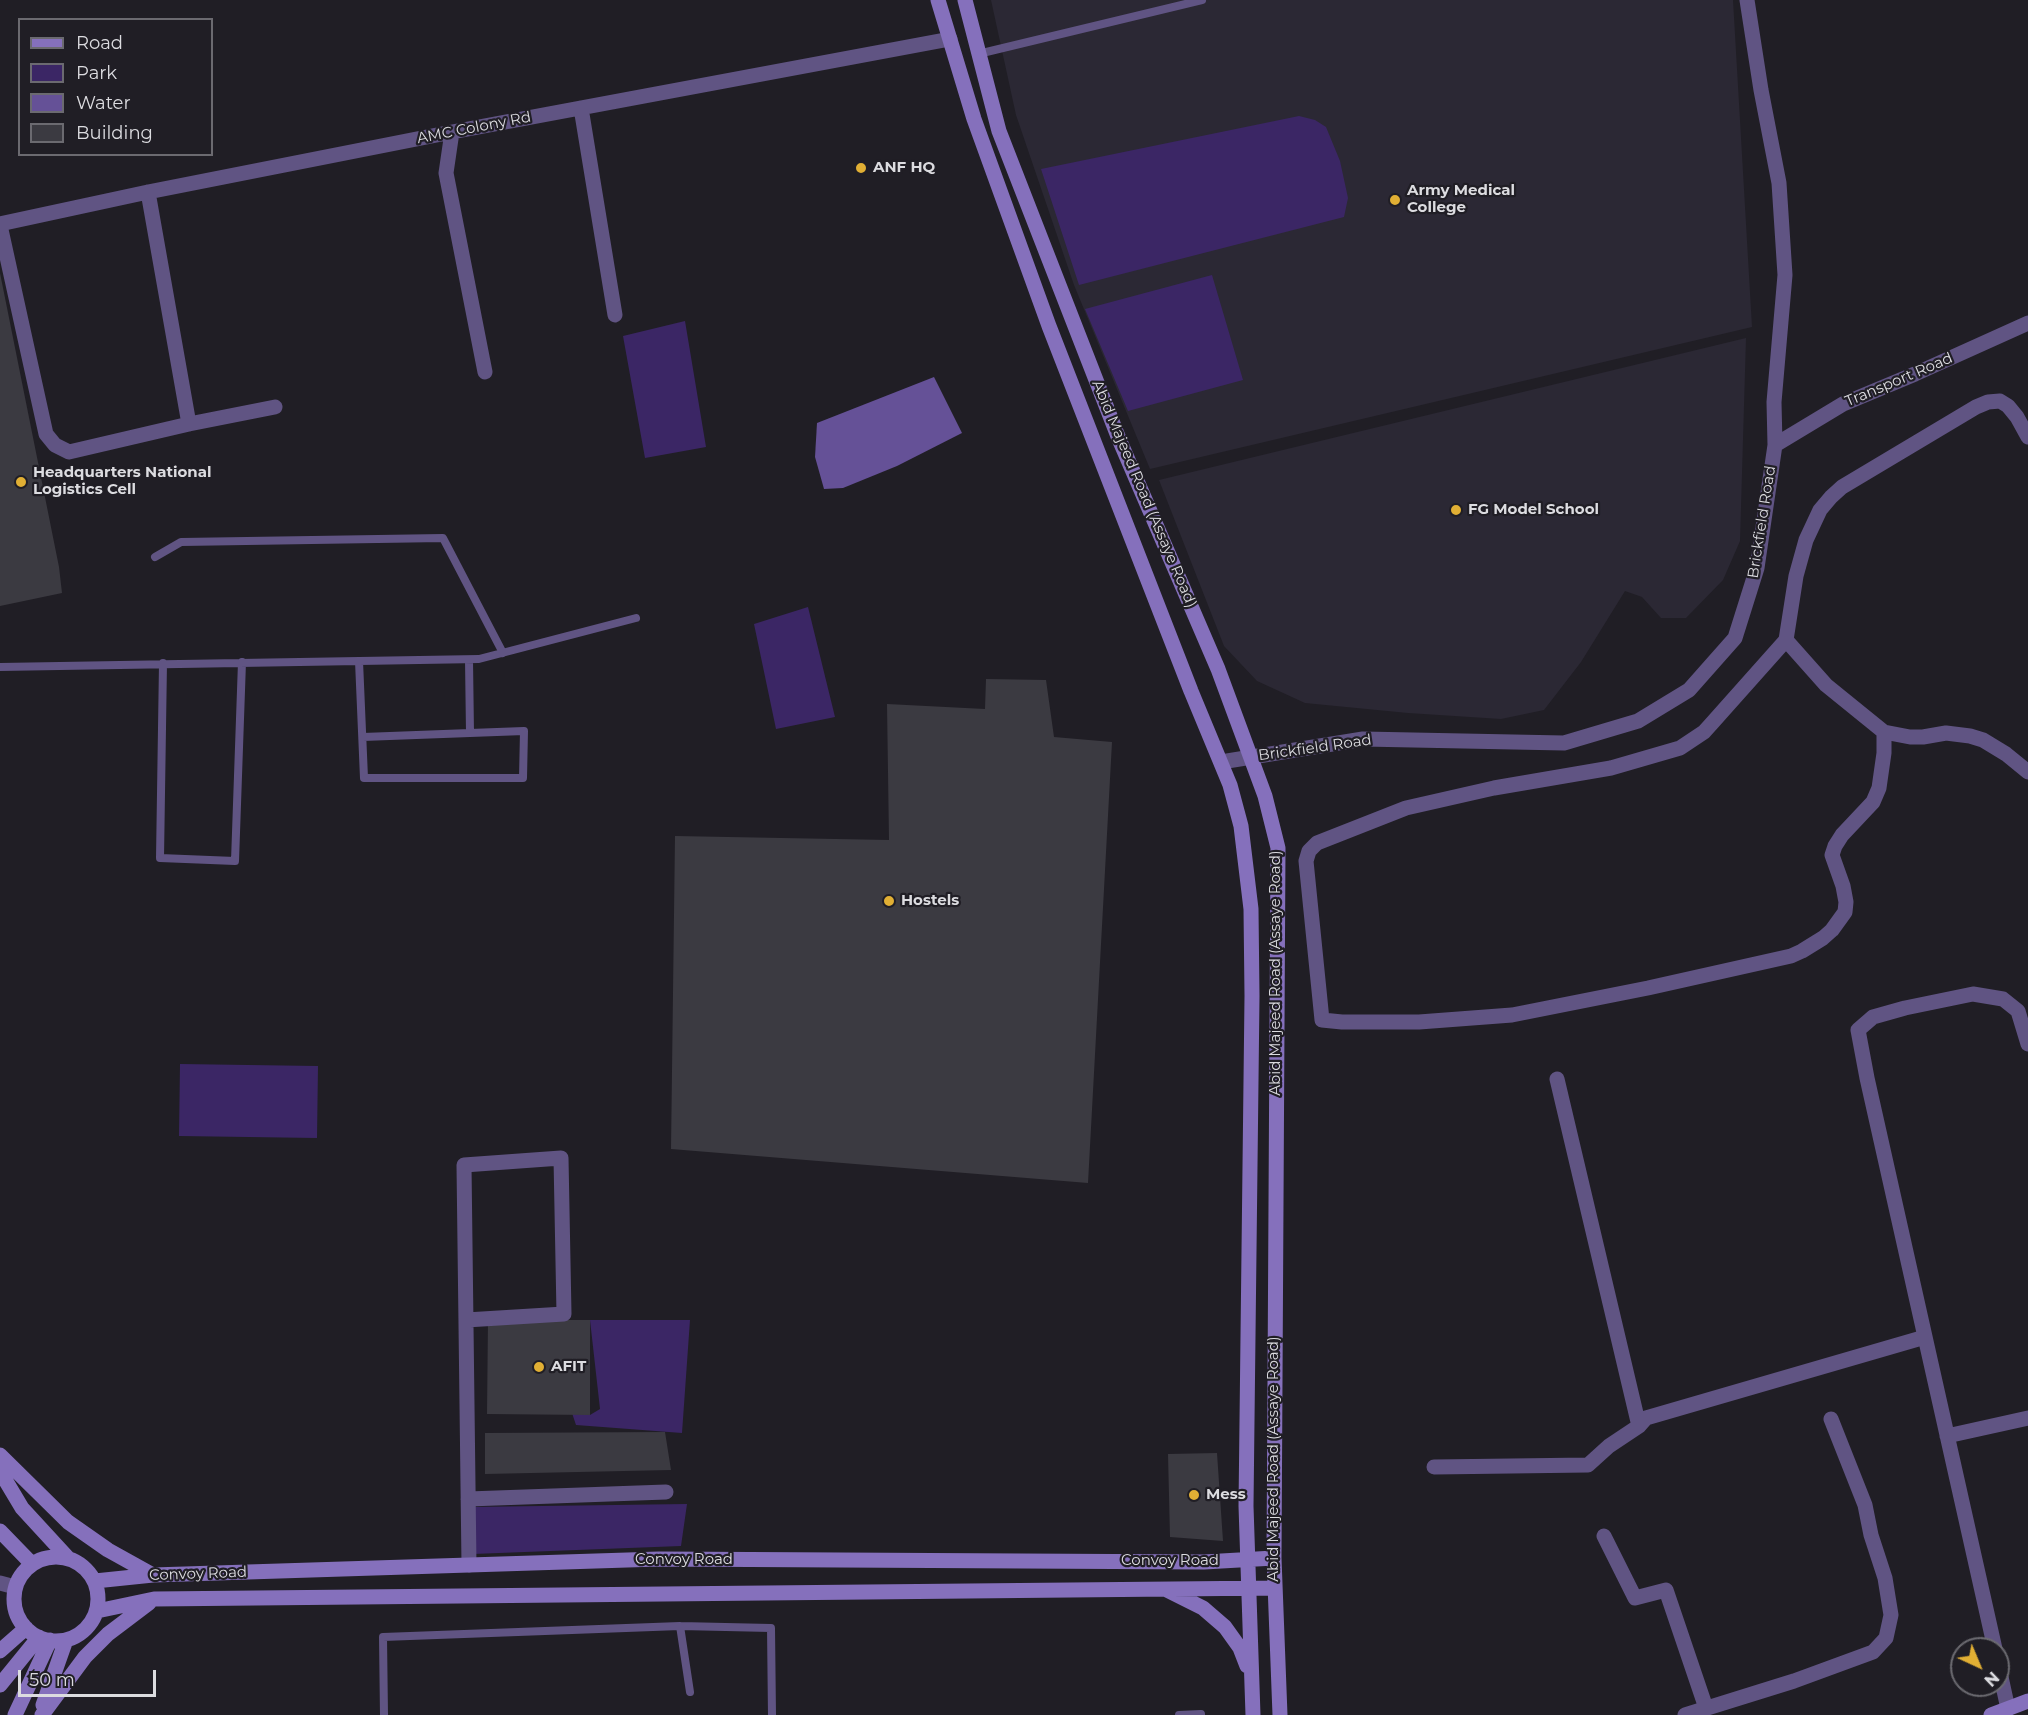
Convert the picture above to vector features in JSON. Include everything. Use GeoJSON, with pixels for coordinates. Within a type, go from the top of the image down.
{"type":"FeatureCollection","features":[{"type":"Feature","properties":{"kind":"main road","name":"Abid Majeed Road (Assaye Road)"},"geometry":{"type":"LineString","coordinates":[[938,0],[974,119],[1049,326],[1230,785],[1241,826],[1251,909],[1246,1560],[1253,1715]]}},
{"type":"Feature","properties":{"kind":"main road","name":"Abid Majeed Road (Assaye Road)"},"geometry":{"type":"LineString","coordinates":[[964,0],[999,131],[1119,439],[1218,669],[1265,796],[1278,848],[1274,1588],[1280,1715]]}},
{"type":"Feature","properties":{"kind":"main road"},"geometry":{"type":"LineString","coordinates":[[0,1455],[68,1522],[108,1550],[153,1575]]}},
{"type":"Feature","properties":{"kind":"main road"},"geometry":{"type":"LineString","coordinates":[[0,1471],[22,1508],[68,1558],[84,1567],[95,1581],[98,1596],[97,1611],[85,1629],[66,1640],[38,1635],[19,1620],[15,1609],[15,1587],[24,1571],[32,1564],[49,1557],[68,1558]]}},
{"type":"Feature","properties":{"kind":"main road"},"geometry":{"type":"LineString","coordinates":[[0,1531],[32,1564]]}},
{"type":"Feature","properties":{"kind":"main road","name":"Convoy Road"},"geometry":{"type":"LineString","coordinates":[[95,1581],[153,1575],[659,1560],[1204,1562],[1274,1558]]}},
{"type":"Feature","properties":{"kind":"main road","name":"Convoy Road"},"geometry":{"type":"LineString","coordinates":[[97,1611],[154,1599],[1274,1588]]}},
{"type":"Feature","properties":{"kind":"main road"},"geometry":{"type":"LineString","coordinates":[[1165,1589],[1203,1608],[1225,1627],[1240,1648],[1252,1677]]}},
{"type":"Feature","properties":{"kind":"main road"},"geometry":{"type":"LineString","coordinates":[[41,1715],[85,1657],[108,1634],[154,1599]]}},
{"type":"Feature","properties":{"kind":"main road"},"geometry":{"type":"LineString","coordinates":[[0,1651],[38,1635]]}},
{"type":"Feature","properties":{"kind":"main road"},"geometry":{"type":"LineString","coordinates":[[0,1685],[38,1635]]}},
{"type":"Feature","properties":{"kind":"main road"},"geometry":{"type":"LineString","coordinates":[[15,1715],[38,1635]]}},
{"type":"Feature","properties":{"kind":"main road"},"geometry":{"type":"LineString","coordinates":[[41,1715],[66,1640]]}},
{"type":"Feature","properties":{"kind":"main road"},"geometry":{"type":"LineString","coordinates":[[1991,1715],[2028,1701]]}},
{"type":"Feature","properties":{"kind":"street","name":"Brickfield Road"},"geometry":{"type":"LineString","coordinates":[[1221,762],[1363,739],[1564,742],[1638,721],[1689,690],[1735,638],[1757,568],[1775,445],[1774,402],[1785,275],[1779,183],[1747,0]]}},
{"type":"Feature","properties":{"kind":"street","name":"AMC Colony Rd"},"geometry":{"type":"LineString","coordinates":[[0,224],[148,192],[452,132],[950,39]]}},
{"type":"Feature","properties":{"kind":"street"},"geometry":{"type":"LineString","coordinates":[[581,108],[615,315]]}},
{"type":"Feature","properties":{"kind":"street"},"geometry":{"type":"LineString","coordinates":[[452,132],[446,173],[485,372]]}},
{"type":"Feature","properties":{"kind":"street"},"geometry":{"type":"LineString","coordinates":[[148,192],[189,424]]}},
{"type":"Feature","properties":{"kind":"street"},"geometry":{"type":"LineString","coordinates":[[0,224],[46,434],[55,446],[69,452],[275,407]]}},
{"type":"Feature","properties":{"kind":"street","name":"Transport Road"},"geometry":{"type":"LineString","coordinates":[[1775,445],[1843,404],[2028,323]]}},
{"type":"Feature","properties":{"kind":"street"},"geometry":{"type":"LineString","coordinates":[[1884,732],[1884,753],[1879,788],[1873,802],[1842,835],[1832,855],[1845,894],[1845,912],[1832,930],[1802,951],[1791,956],[1648,988],[1512,1015],[1419,1022],[1322,1020],[1306,861],[1310,850],[1317,843],[1406,808],[1494,788],[1611,768],[1680,748],[1704,732],[1786,640],[1791,598],[1804,547],[1821,510],[1842,487],[1988,402],[2000,401],[2008,406],[2028,437]]}},
{"type":"Feature","properties":{"kind":"street"},"geometry":{"type":"LineString","coordinates":[[1786,640],[1826,685],[1884,732],[1910,737],[1946,733],[1970,736],[1983,740],[2000,750],[2028,772]]}},
{"type":"Feature","properties":{"kind":"street"},"geometry":{"type":"LineString","coordinates":[[1992,1637],[1858,1030],[1873,1017],[1973,993],[2003,999],[2019,1011],[2028,1044]]}},
{"type":"Feature","properties":{"kind":"street"},"geometry":{"type":"LineString","coordinates":[[1557,1079],[1639,1426]]}},
{"type":"Feature","properties":{"kind":"street"},"geometry":{"type":"LineString","coordinates":[[466,1320],[564,1314],[561,1158],[464,1165],[469,1565]]}},
{"type":"Feature","properties":{"kind":"street"},"geometry":{"type":"LineString","coordinates":[[1434,1467],[1588,1465],[1639,1426],[1646,1418],[1925,1336]]}},
{"type":"Feature","properties":{"kind":"street"},"geometry":{"type":"LineString","coordinates":[[1947,1436],[2028,1418]]}},
{"type":"Feature","properties":{"kind":"street"},"geometry":{"type":"LineString","coordinates":[[1685,1715],[1794,1681],[1873,1653],[1886,1638],[1891,1615],[1885,1578],[1871,1535],[1865,1505],[1831,1419]]}},
{"type":"Feature","properties":{"kind":"street"},"geometry":{"type":"LineString","coordinates":[[468,1499],[666,1492]]}},
{"type":"Feature","properties":{"kind":"street"},"geometry":{"type":"LineString","coordinates":[[1604,1536],[1635,1598],[1666,1590],[1706,1708]]}},
{"type":"Feature","properties":{"kind":"street"},"geometry":{"type":"LineString","coordinates":[[0,1583],[15,1587]]}},
{"type":"Feature","properties":{"kind":"street"},"geometry":{"type":"LineString","coordinates":[[2005,1697],[2008,1709]]}},
{"type":"Feature","properties":{"kind":"lane"},"geometry":{"type":"LineString","coordinates":[[978,54],[1202,0]]}},
{"type":"Feature","properties":{"kind":"lane"},"geometry":{"type":"LineString","coordinates":[[155,557],[181,542],[443,538],[503,653]]}},
{"type":"Feature","properties":{"kind":"lane"},"geometry":{"type":"LineString","coordinates":[[0,667],[469,660],[636,618]]}},
{"type":"Feature","properties":{"kind":"lane"},"geometry":{"type":"LineString","coordinates":[[469,660],[470,733]]}},
{"type":"Feature","properties":{"kind":"lane"},"geometry":{"type":"LineString","coordinates":[[359,661],[364,778],[523,778],[524,731],[363,737]]}},
{"type":"Feature","properties":{"kind":"lane"},"geometry":{"type":"LineString","coordinates":[[163,663],[160,858],[235,861],[242,662]]}},
{"type":"Feature","properties":{"kind":"lane"},"geometry":{"type":"LineString","coordinates":[[680,1626],[690,1692]]}},
{"type":"Feature","properties":{"kind":"lane"},"geometry":{"type":"LineString","coordinates":[[384,1715],[383,1637],[680,1626],[771,1628],[772,1715]]}},
{"type":"Feature","properties":{"kind":"lane"},"geometry":{"type":"LineString","coordinates":[[1179,1715],[1201,1714]]}},
{"type":"Feature","properties":{"kind":"shaded area","name":"Army Medical College"},"geometry":{"type":"Polygon","coordinates":[[[991,0],[1733,0],[1752,327],[1150,469],[1074,285],[1016,115],[991,0]]]}},
{"type":"Feature","properties":{"kind":"shaded area","name":"FG Model School"},"geometry":{"type":"Polygon","coordinates":[[[1746,338],[1740,541],[1723,580],[1686,618],[1661,618],[1642,597],[1625,591],[1581,662],[1544,710],[1501,719],[1305,703],[1257,681],[1224,646],[1159,480],[1746,338]]]}},
{"type":"Feature","properties":{"kind":"green space"},"geometry":{"type":"Polygon","coordinates":[[[1299,116],[1315,120],[1326,127],[1340,161],[1348,198],[1344,217],[1079,285],[1041,169],[1299,116]]]}},
{"type":"Feature","properties":{"kind":"green space"},"geometry":{"type":"Polygon","coordinates":[[[1212,275],[1243,380],[1128,411],[1085,309],[1212,275]]]}},
{"type":"Feature","properties":{"kind":"green space"},"geometry":{"type":"Polygon","coordinates":[[[685,321],[706,447],[645,458],[623,336],[685,321]]]}},
{"type":"Feature","properties":{"kind":"green space"},"geometry":{"type":"Polygon","coordinates":[[[808,607],[835,717],[776,729],[754,624],[808,607]]]}},
{"type":"Feature","properties":{"kind":"green space"},"geometry":{"type":"Polygon","coordinates":[[[180,1064],[318,1066],[317,1138],[179,1136],[180,1064]]]}},
{"type":"Feature","properties":{"kind":"green space"},"geometry":{"type":"Polygon","coordinates":[[[590,1320],[690,1320],[682,1433],[576,1425],[571,1410],[590,1415],[600,1409],[590,1320]]]}},
{"type":"Feature","properties":{"kind":"green space"},"geometry":{"type":"Polygon","coordinates":[[[687,1504],[681,1546],[473,1554],[469,1507],[687,1504]]]}},
{"type":"Feature","properties":{"kind":"water"},"geometry":{"type":"Polygon","coordinates":[[[934,377],[962,433],[897,466],[843,488],[824,489],[815,457],[817,423],[934,377]]]}},
{"type":"Feature","properties":{"kind":"building","name":"Headquarters National Logistics Cell"},"geometry":{"type":"Polygon","coordinates":[[[0,273],[59,567],[62,593],[0,606],[0,273]]]}},
{"type":"Feature","properties":{"kind":"building","name":"Hostels"},"geometry":{"type":"Polygon","coordinates":[[[986,679],[1046,680],[1054,737],[1112,742],[1088,1183],[671,1149],[675,836],[889,840],[887,704],[985,709],[986,679]]]}},
{"type":"Feature","properties":{"kind":"building","name":"AFIT"},"geometry":{"type":"Polygon","coordinates":[[[488,1320],[590,1320],[590,1415],[487,1414],[488,1320]]]}},
{"type":"Feature","properties":{"kind":"building"},"geometry":{"type":"Polygon","coordinates":[[[665,1432],[671,1470],[485,1474],[485,1433],[665,1432]]]}},
{"type":"Feature","properties":{"kind":"building","name":"Mess"},"geometry":{"type":"Polygon","coordinates":[[[1217,1453],[1223,1541],[1170,1537],[1168,1454],[1217,1453]]]}},
{"type":"Feature","properties":{"kind":"place","name":"ANF HQ"},"geometry":{"type":"Point","coordinates":[861,168]}},
{"type":"Feature","properties":{"kind":"place","name":"Army Medical College"},"geometry":{"type":"Point","coordinates":[1395,200]}},
{"type":"Feature","properties":{"kind":"place","name":"Headquarters National Logistics Cell"},"geometry":{"type":"Point","coordinates":[21,482]}},
{"type":"Feature","properties":{"kind":"place","name":"FG Model School"},"geometry":{"type":"Point","coordinates":[1456,510]}},
{"type":"Feature","properties":{"kind":"place","name":"Hostels"},"geometry":{"type":"Point","coordinates":[889,901]}},
{"type":"Feature","properties":{"kind":"place","name":"AFIT"},"geometry":{"type":"Point","coordinates":[539,1367]}},
{"type":"Feature","properties":{"kind":"place","name":"Mess"},"geometry":{"type":"Point","coordinates":[1194,1495]}}]}
